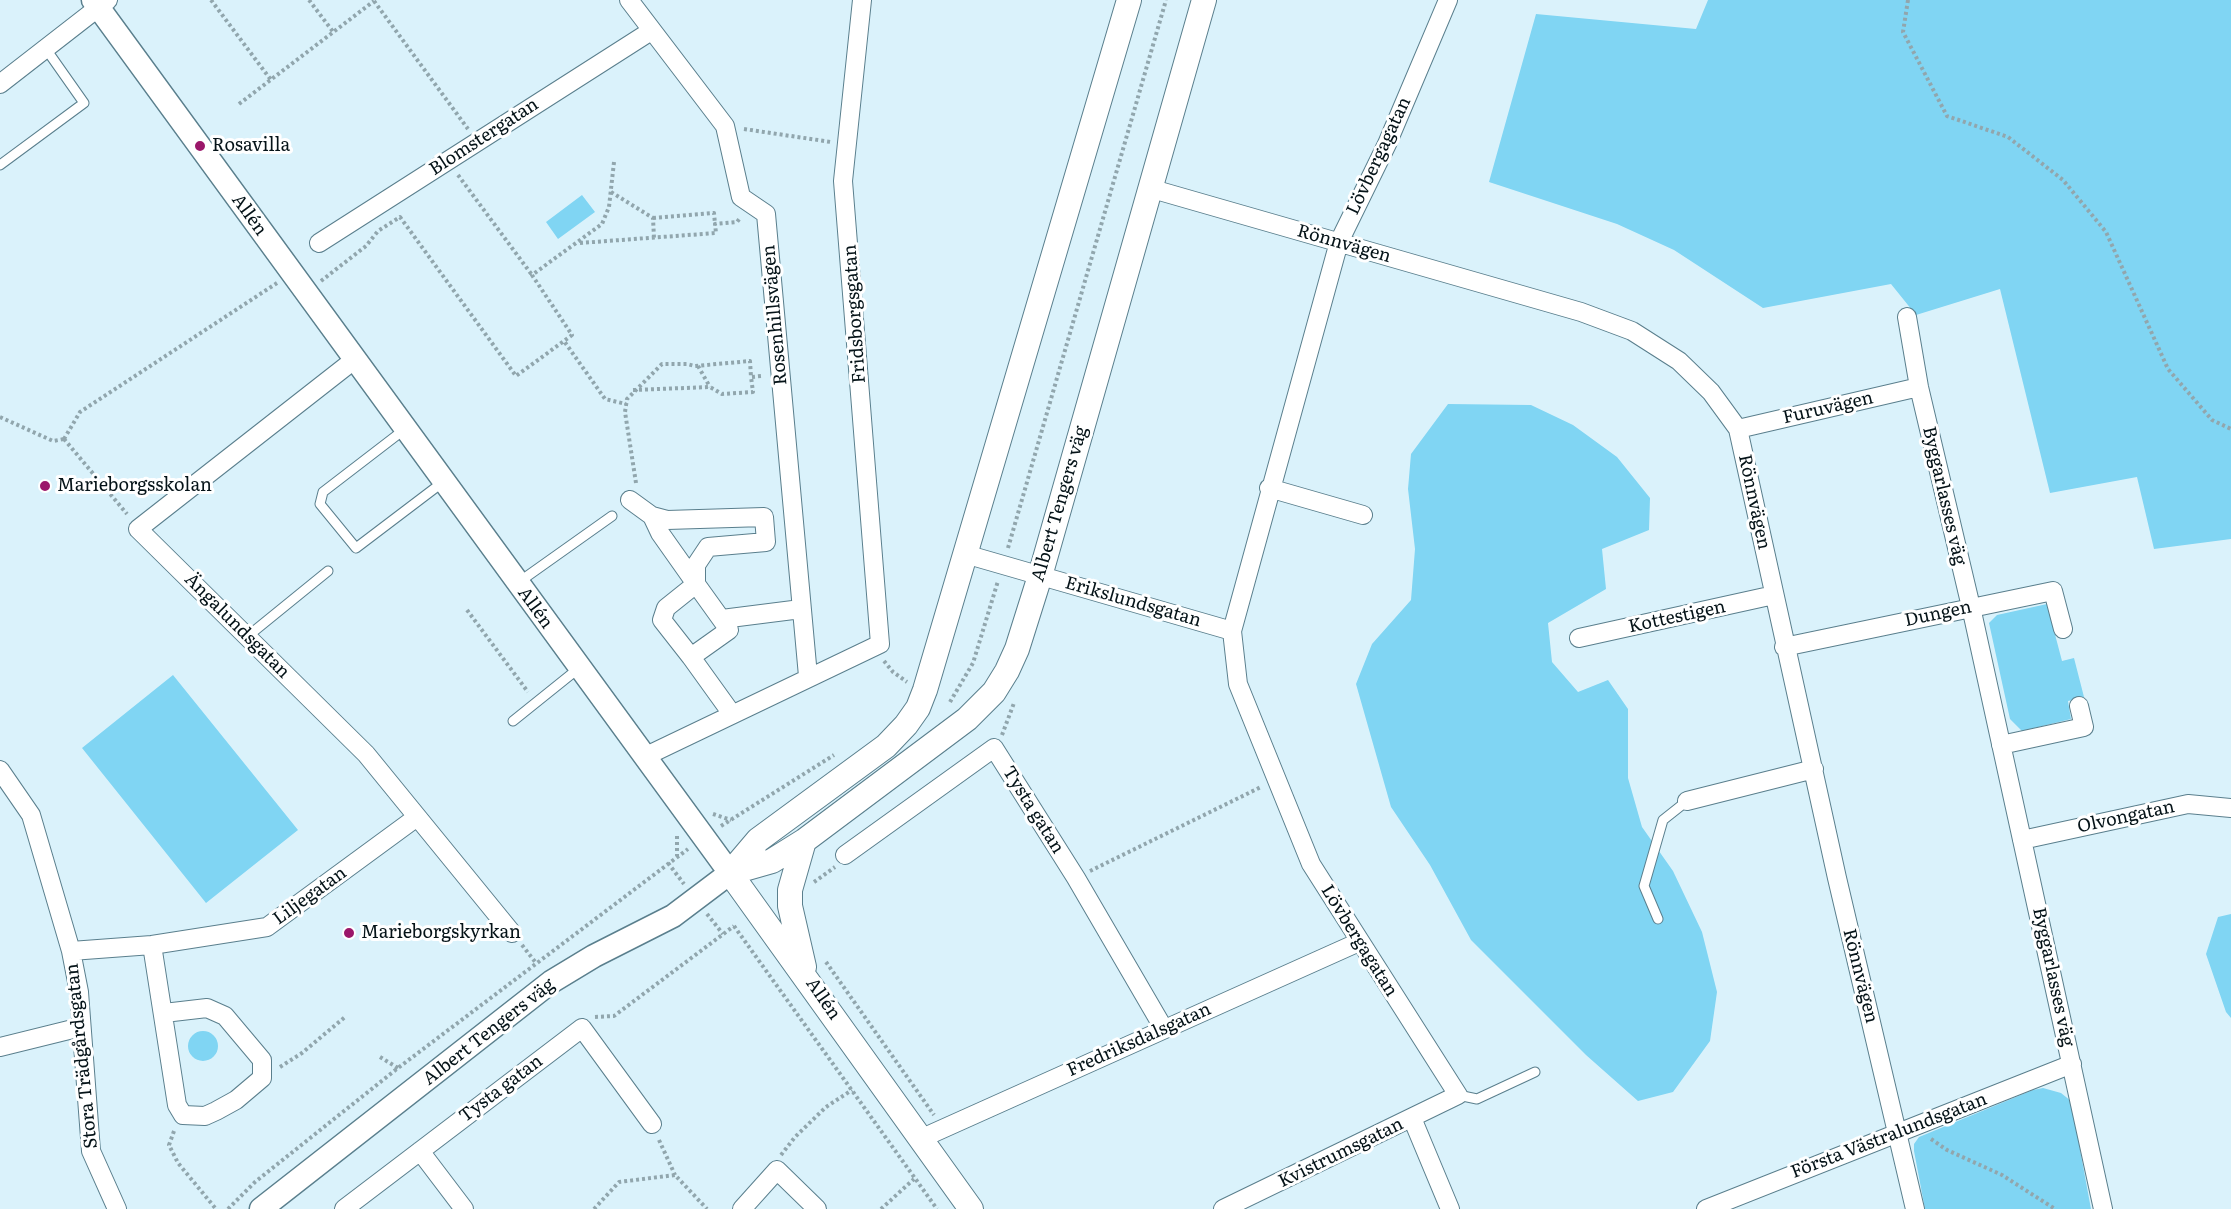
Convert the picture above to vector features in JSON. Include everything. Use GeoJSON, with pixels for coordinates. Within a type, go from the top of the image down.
{"type":"FeatureCollection","features":[{"type":"Feature","properties":{"kind":"main road","name":"Albert Tengers väg"},"geometry":{"type":"LineString","coordinates":[[730,873],[758,840],[886,746],[906,725],[925,690],[1129,0]]}},
{"type":"Feature","properties":{"kind":"main road","name":"Albert Tengers väg"},"geometry":{"type":"LineString","coordinates":[[730,873],[772,861],[804,841],[966,719],[988,698],[1006,671],[1017,649],[1040,576],[1204,0]]}},
{"type":"Feature","properties":{"kind":"main road"},"geometry":{"type":"LineString","coordinates":[[804,841],[790,890],[790,906],[806,976]]}},
{"type":"Feature","properties":{"kind":"main road","name":"Allén"},"geometry":{"type":"LineString","coordinates":[[730,873],[929,1135],[971,1209]]}},
{"type":"Feature","properties":{"kind":"street","name":"Rosenhillsvägen"},"geometry":{"type":"LineString","coordinates":[[629,0],[725,126],[741,197],[766,214],[808,676]]}},
{"type":"Feature","properties":{"kind":"street","name":"Fridsborgsgatan"},"geometry":{"type":"LineString","coordinates":[[808,676],[880,644],[843,181],[862,0]]}},
{"type":"Feature","properties":{"kind":"street","name":"Lövbergagatan"},"geometry":{"type":"LineString","coordinates":[[1448,0],[1387,144],[1339,242],[1269,488],[1232,631],[1238,684],[1311,864],[1458,1095]]}},
{"type":"Feature","properties":{"kind":"street"},"geometry":{"type":"LineString","coordinates":[[0,84],[100,2]]}},
{"type":"Feature","properties":{"kind":"street","name":"Allén"},"geometry":{"type":"LineString","coordinates":[[100,2],[354,360],[730,873]]}},
{"type":"Feature","properties":{"kind":"street","name":"Blomstergatan"},"geometry":{"type":"LineString","coordinates":[[318,243],[651,31]]}},
{"type":"Feature","properties":{"kind":"street","name":"Rönnvägen"},"geometry":{"type":"LineString","coordinates":[[1149,188],[1581,312],[1632,331],[1679,361],[1712,392],[1738,429],[1784,647],[1814,769],[1837,879],[1906,1130],[1915,1209]]}},
{"type":"Feature","properties":{"kind":"street","name":"Byggarlasses väg"},"geometry":{"type":"LineString","coordinates":[[1907,317],[1919,387],[1971,607],[2103,1209]]}},
{"type":"Feature","properties":{"kind":"street"},"geometry":{"type":"LineString","coordinates":[[138,529],[354,360]]}},
{"type":"Feature","properties":{"kind":"street","name":"Furuvägen"},"geometry":{"type":"LineString","coordinates":[[1738,429],[1919,387]]}},
{"type":"Feature","properties":{"kind":"street"},"geometry":{"type":"LineString","coordinates":[[1269,488],[1363,515]]}},
{"type":"Feature","properties":{"kind":"street"},"geometry":{"type":"LineString","coordinates":[[630,500],[652,516],[667,519],[695,517],[725,520],[764,517],[766,542],[708,547]]}},
{"type":"Feature","properties":{"kind":"street"},"geometry":{"type":"LineString","coordinates":[[652,516],[660,533],[729,630],[691,657]]}},
{"type":"Feature","properties":{"kind":"street"},"geometry":{"type":"LineString","coordinates":[[695,517],[705,524],[708,533],[708,547],[696,565],[696,584]]}},
{"type":"Feature","properties":{"kind":"street","name":"Ängalundsgatan"},"geometry":{"type":"LineString","coordinates":[[138,529],[366,754],[512,933]]}},
{"type":"Feature","properties":{"kind":"street","name":"Erikslundsgatan"},"geometry":{"type":"LineString","coordinates":[[965,554],[1232,631]]}},
{"type":"Feature","properties":{"kind":"street"},"geometry":{"type":"LineString","coordinates":[[696,584],[666,608],[663,620],[732,714]]}},
{"type":"Feature","properties":{"kind":"street","name":"Dungen"},"geometry":{"type":"LineString","coordinates":[[1784,647],[2053,591],[2063,629]]}},
{"type":"Feature","properties":{"kind":"street","name":"Kottestigen"},"geometry":{"type":"LineString","coordinates":[[1579,638],[1774,595]]}},
{"type":"Feature","properties":{"kind":"street"},"geometry":{"type":"LineString","coordinates":[[722,620],[801,609]]}},
{"type":"Feature","properties":{"kind":"street"},"geometry":{"type":"LineString","coordinates":[[644,758],[808,676]]}},
{"type":"Feature","properties":{"kind":"street"},"geometry":{"type":"LineString","coordinates":[[2001,745],[2084,727],[2079,706]]}},
{"type":"Feature","properties":{"kind":"street","name":"Tysta gatan"},"geometry":{"type":"LineString","coordinates":[[845,855],[994,748],[1076,878],[1164,1029]]}},
{"type":"Feature","properties":{"kind":"street"},"geometry":{"type":"LineString","coordinates":[[1687,801],[1814,769]]}},
{"type":"Feature","properties":{"kind":"street","name":"Stora Trädgårdsgatan"},"geometry":{"type":"LineString","coordinates":[[0,770],[31,815],[71,951],[79,992],[91,1151],[117,1209]]}},
{"type":"Feature","properties":{"kind":"street","name":"Olvongatan"},"geometry":{"type":"LineString","coordinates":[[2022,840],[2188,804],[2231,808]]}},
{"type":"Feature","properties":{"kind":"street","name":"Liljegatan"},"geometry":{"type":"LineString","coordinates":[[71,951],[152,945],[267,927],[417,817]]}},
{"type":"Feature","properties":{"kind":"street","name":"Albert Tengers väg"},"geometry":{"type":"LineString","coordinates":[[261,1209],[551,982],[594,956],[673,916],[730,873]]}},
{"type":"Feature","properties":{"kind":"street","name":"Fredriksdalsgatan"},"geometry":{"type":"LineString","coordinates":[[929,1135],[1359,942]]}},
{"type":"Feature","properties":{"kind":"street"},"geometry":{"type":"LineString","coordinates":[[152,945],[177,1105],[183,1115],[205,1116],[216,1111],[236,1100],[262,1078],[262,1060],[225,1016],[207,1008],[164,1013]]}},
{"type":"Feature","properties":{"kind":"street"},"geometry":{"type":"LineString","coordinates":[[589,1023],[652,1124]]}},
{"type":"Feature","properties":{"kind":"street","name":"Tysta gatan"},"geometry":{"type":"LineString","coordinates":[[344,1209],[589,1023]]}},
{"type":"Feature","properties":{"kind":"street"},"geometry":{"type":"LineString","coordinates":[[0,1047],[81,1027]]}},
{"type":"Feature","properties":{"kind":"street","name":"Första Västralundsgatan"},"geometry":{"type":"LineString","coordinates":[[1706,1209],[2072,1064]]}},
{"type":"Feature","properties":{"kind":"street","name":"Kvistrumsgatan"},"geometry":{"type":"LineString","coordinates":[[1223,1209],[1458,1095]]}},
{"type":"Feature","properties":{"kind":"street"},"geometry":{"type":"LineString","coordinates":[[1412,1118],[1450,1209]]}},
{"type":"Feature","properties":{"kind":"street"},"geometry":{"type":"LineString","coordinates":[[420,1151],[464,1209]]}},
{"type":"Feature","properties":{"kind":"street"},"geometry":{"type":"LineString","coordinates":[[742,1209],[777,1170],[817,1209]]}},
{"type":"Feature","properties":{"kind":"lane"},"geometry":{"type":"LineString","coordinates":[[0,165],[84,103],[46,48]]}},
{"type":"Feature","properties":{"kind":"lane"},"geometry":{"type":"LineString","coordinates":[[405,429],[323,492],[320,504],[356,549],[443,482]]}},
{"type":"Feature","properties":{"kind":"lane"},"geometry":{"type":"LineString","coordinates":[[517,583],[612,516]]}},
{"type":"Feature","properties":{"kind":"lane"},"geometry":{"type":"LineString","coordinates":[[248,636],[328,571]]}},
{"type":"Feature","properties":{"kind":"lane"},"geometry":{"type":"LineString","coordinates":[[513,721],[579,668]]}},
{"type":"Feature","properties":{"kind":"lane"},"geometry":{"type":"LineString","coordinates":[[1658,919],[1644,886],[1663,820],[1687,801]]}},
{"type":"Feature","properties":{"kind":"lane"},"geometry":{"type":"LineString","coordinates":[[1458,1095],[1476,1099],[1535,1072]]}},
{"type":"Feature","properties":{"kind":"path"},"geometry":{"type":"LineString","coordinates":[[211,0],[271,80]]}},
{"type":"Feature","properties":{"kind":"path"},"geometry":{"type":"LineString","coordinates":[[309,0],[334,33]]}},
{"type":"Feature","properties":{"kind":"path"},"geometry":{"type":"LineString","coordinates":[[239,104],[374,0],[477,141]]}},
{"type":"Feature","properties":{"kind":"path"},"geometry":{"type":"LineString","coordinates":[[950,702],[973,663],[1166,0]]}},
{"type":"Feature","properties":{"kind":"path"},"geometry":{"type":"LineString","coordinates":[[1908,0],[1903,32],[1947,116],[2008,137],[2063,180],[2106,232],[2168,369],[2212,420],[2231,429]]}},
{"type":"Feature","properties":{"kind":"path"},"geometry":{"type":"LineString","coordinates":[[725,126],[847,144]]}},
{"type":"Feature","properties":{"kind":"path"},"geometry":{"type":"LineString","coordinates":[[306,293],[366,246],[378,231],[400,217],[516,376],[572,334],[532,275],[447,160]]}},
{"type":"Feature","properties":{"kind":"path"},"geometry":{"type":"LineString","coordinates":[[532,275],[579,243],[602,224],[611,192],[614,162]]}},
{"type":"Feature","properties":{"kind":"path"},"geometry":{"type":"LineString","coordinates":[[579,243],[716,233],[714,213],[653,218],[611,192]]}},
{"type":"Feature","properties":{"kind":"path"},"geometry":{"type":"LineString","coordinates":[[715,224],[737,222],[749,202]]}},
{"type":"Feature","properties":{"kind":"path"},"geometry":{"type":"LineString","coordinates":[[653,218],[654,238]]}},
{"type":"Feature","properties":{"kind":"path"},"geometry":{"type":"LineString","coordinates":[[0,417],[53,441],[64,439],[80,412],[292,273]]}},
{"type":"Feature","properties":{"kind":"path"},"geometry":{"type":"LineString","coordinates":[[564,341],[605,399],[626,404]]}},
{"type":"Feature","properties":{"kind":"path"},"geometry":{"type":"LineString","coordinates":[[630,500],[635,492],[637,479],[625,412],[633,390],[662,364],[698,366],[750,361],[753,392],[722,393],[710,387],[633,390]]}},
{"type":"Feature","properties":{"kind":"path"},"geometry":{"type":"LineString","coordinates":[[698,366],[710,387]]}},
{"type":"Feature","properties":{"kind":"path"},"geometry":{"type":"LineString","coordinates":[[751,377],[780,375]]}},
{"type":"Feature","properties":{"kind":"path"},"geometry":{"type":"LineString","coordinates":[[64,439],[138,529]]}},
{"type":"Feature","properties":{"kind":"path"},"geometry":{"type":"LineString","coordinates":[[467,610],[536,703]]}},
{"type":"Feature","properties":{"kind":"path"},"geometry":{"type":"LineString","coordinates":[[903,690],[907,682]]}},
{"type":"Feature","properties":{"kind":"path"},"geometry":{"type":"LineString","coordinates":[[731,820],[837,753]]}},
{"type":"Feature","properties":{"kind":"path"},"geometry":{"type":"LineString","coordinates":[[1076,878],[1275,780]]}},
{"type":"Feature","properties":{"kind":"path"},"geometry":{"type":"LineString","coordinates":[[228,1209],[255,1182],[398,1068],[677,857]]}},
{"type":"Feature","properties":{"kind":"path"},"geometry":{"type":"LineString","coordinates":[[589,1023],[614,1016],[734,926],[937,1209]]}},
{"type":"Feature","properties":{"kind":"path"},"geometry":{"type":"LineString","coordinates":[[824,958],[936,1119],[929,1135]]}},
{"type":"Feature","properties":{"kind":"path"},"geometry":{"type":"LineString","coordinates":[[262,1078],[302,1053],[345,1017]]}},
{"type":"Feature","properties":{"kind":"path"},"geometry":{"type":"LineString","coordinates":[[380,1057],[398,1068]]}},
{"type":"Feature","properties":{"kind":"path"},"geometry":{"type":"LineString","coordinates":[[777,1170],[779,1156],[795,1137],[826,1107],[852,1090]]}},
{"type":"Feature","properties":{"kind":"path"},"geometry":{"type":"LineString","coordinates":[[183,1115],[169,1145],[178,1163],[216,1209]]}},
{"type":"Feature","properties":{"kind":"path"},"geometry":{"type":"LineString","coordinates":[[652,1124],[675,1175],[707,1209]]}},
{"type":"Feature","properties":{"kind":"path"},"geometry":{"type":"LineString","coordinates":[[1906,1130],[2002,1175],[2055,1209]]}},
{"type":"Feature","properties":{"kind":"path"},"geometry":{"type":"LineString","coordinates":[[594,1209],[619,1182],[675,1175]]}},
{"type":"Feature","properties":{"kind":"path"},"geometry":{"type":"LineString","coordinates":[[880,1209],[914,1179]]}},
{"type":"Feature","properties":{"kind":"shaded area"},"geometry":{"type":"Polygon","coordinates":[[[1708,0],[2231,0],[2231,539],[2154,549],[2137,477],[2050,493],[2000,289],[1916,315],[1891,284],[1763,308],[1674,250],[1617,224],[1489,182],[1536,14],[1696,29],[1708,0]]]}},
{"type":"Feature","properties":{"kind":"shaded area"},"geometry":{"type":"Polygon","coordinates":[[[582,195],[595,212],[558,239],[546,222],[582,195]]]}},
{"type":"Feature","properties":{"kind":"shaded area"},"geometry":{"type":"Polygon","coordinates":[[[1448,404],[1531,405],[1573,425],[1617,457],[1650,498],[1649,530],[1602,549],[1606,589],[1548,623],[1552,662],[1578,692],[1608,680],[1628,709],[1628,778],[1642,827],[1673,871],[1702,932],[1717,992],[1710,1041],[1673,1092],[1638,1101],[1586,1055],[1471,940],[1430,865],[1391,807],[1356,684],[1372,644],[1411,600],[1415,549],[1408,489],[1411,454],[1448,404]]]}},
{"type":"Feature","properties":{"kind":"shaded area"},"geometry":{"type":"Polygon","coordinates":[[[2047,604],[2062,661],[2074,658],[2084,697],[2068,701],[2071,719],[2022,731],[2010,719],[1989,623],[1997,615],[2047,604]]]}},
{"type":"Feature","properties":{"kind":"shaded area"},"geometry":{"type":"Polygon","coordinates":[[[173,675],[298,830],[206,903],[82,748],[173,675]]]}},
{"type":"Feature","properties":{"kind":"shaded area"},"geometry":{"type":"Polygon","coordinates":[[[2231,914],[2231,1018],[2226,1012],[2206,954],[2218,917],[2231,914]]]}},
{"type":"Feature","properties":{"kind":"shaded area"},"geometry":{"type":"Polygon","coordinates":[[[203,1031],[214,1035],[218,1046],[214,1057],[203,1061],[192,1057],[188,1046],[192,1035],[203,1031]]]}},
{"type":"Feature","properties":{"kind":"shaded area"},"geometry":{"type":"Polygon","coordinates":[[[2043,1088],[2061,1093],[2071,1101],[2091,1209],[1925,1209],[1914,1151],[1914,1144],[1919,1137],[2033,1090],[2043,1088]]]}},
{"type":"Feature","properties":{"kind":"place","name":"Rosavilla"},"geometry":{"type":"Point","coordinates":[200,146]}},
{"type":"Feature","properties":{"kind":"place","name":"Marieborgsskolan"},"geometry":{"type":"Point","coordinates":[45,486]}},
{"type":"Feature","properties":{"kind":"place","name":"Marieborgskyrkan"},"geometry":{"type":"Point","coordinates":[349,933]}}]}
